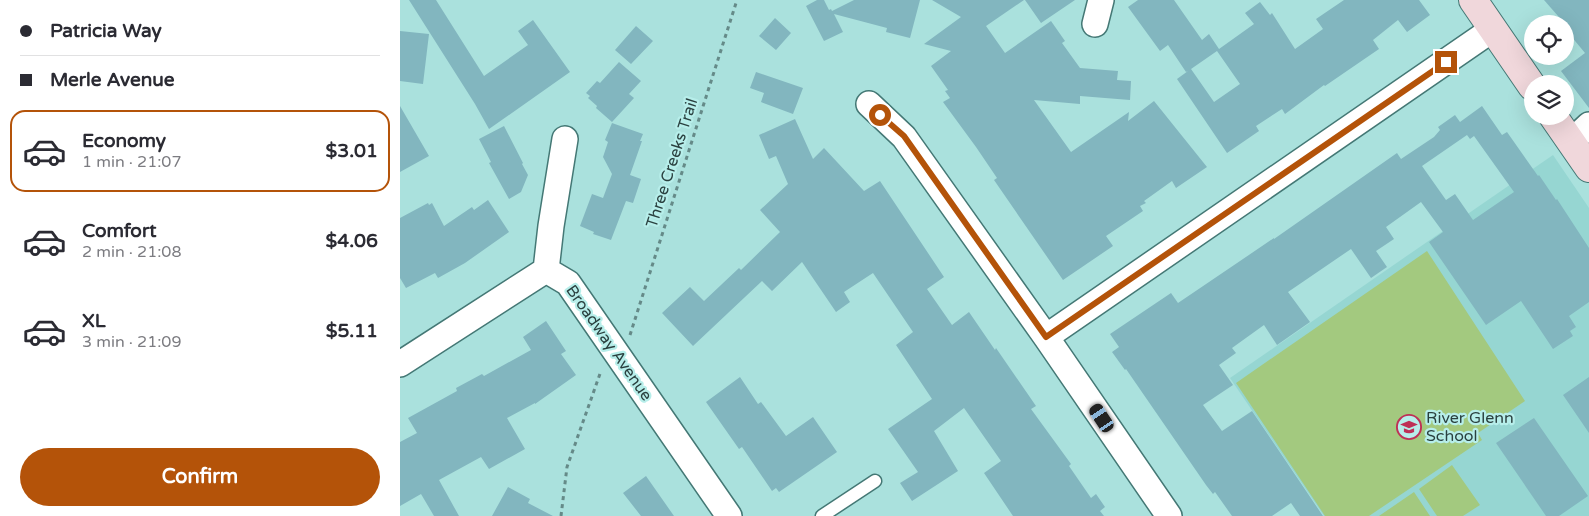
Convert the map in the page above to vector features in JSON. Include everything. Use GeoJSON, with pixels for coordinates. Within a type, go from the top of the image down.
{"type":"FeatureCollection","features":[{"type":"Feature","properties":{"kind":"main road"},"geometry":{"type":"LineString","coordinates":[[1473,0],[1525,75]]}},
{"type":"Feature","properties":{"kind":"main road"},"geometry":{"type":"LineString","coordinates":[[1567,125],[1580,133],[1589,168]]}},
{"type":"Feature","properties":{"kind":"street"},"geometry":{"type":"LineString","coordinates":[[1095,24],[1101,0]]}},
{"type":"Feature","properties":{"kind":"street"},"geometry":{"type":"LineString","coordinates":[[1046,337],[1493,28]]}},
{"type":"Feature","properties":{"kind":"street"},"geometry":{"type":"LineString","coordinates":[[869,104],[904,136],[1046,337],[1169,516]]}},
{"type":"Feature","properties":{"kind":"street"},"geometry":{"type":"LineString","coordinates":[[400,364],[546,270],[565,139]]}},
{"type":"Feature","properties":{"kind":"street","name":"Broadway Avenue"},"geometry":{"type":"LineString","coordinates":[[546,270],[568,283],[729,516]]}},
{"type":"Feature","properties":{"kind":"lane"},"geometry":{"type":"LineString","coordinates":[[822,516],[875,481]]}},
{"type":"Feature","properties":{"kind":"path","name":"Three Creeks Trail"},"geometry":{"type":"LineString","coordinates":[[631,334],[737,0]]}},
{"type":"Feature","properties":{"kind":"path"},"geometry":{"type":"LineString","coordinates":[[562,516],[567,467],[600,372]]}},
{"type":"Feature","properties":{"kind":"shaded area","name":"River Glenn School"},"geometry":{"type":"Polygon","coordinates":[[[1553,155],[1589,208],[1589,516],[1324,516],[1230,378],[1553,155]]]}},
{"type":"Feature","properties":{"kind":"green space","name":"River Glenn School"},"geometry":{"type":"Polygon","coordinates":[[[1427,251],[1525,401],[1478,433],[1482,440],[1369,516],[1325,516],[1236,383],[1427,251]]]}},
{"type":"Feature","properties":{"kind":"green space"},"geometry":{"type":"Polygon","coordinates":[[[1452,465],[1480,505],[1463,516],[1437,516],[1419,489],[1452,465]]]}},
{"type":"Feature","properties":{"kind":"green space"},"geometry":{"type":"Polygon","coordinates":[[[1414,492],[1430,516],[1379,516],[1414,492]]]}},
{"type":"Feature","properties":{"kind":"building"},"geometry":{"type":"Polygon","coordinates":[[[409,0],[436,0],[484,76],[528,45],[518,31],[533,20],[570,72],[489,129],[409,0]]]}},
{"type":"Feature","properties":{"kind":"building"},"geometry":{"type":"Polygon","coordinates":[[[817,0],[824,0],[829,10],[831,9],[832,11],[854,0],[920,0],[910,38],[886,32],[887,28],[834,14],[843,32],[824,41],[806,6],[817,0]]]}},
{"type":"Feature","properties":{"kind":"building"},"geometry":{"type":"Polygon","coordinates":[[[932,0],[1024,0],[986,26],[1005,53],[1051,21],[1065,41],[1062,43],[1080,68],[1118,71],[1117,80],[1131,81],[1130,100],[1080,96],[1080,104],[1034,100],[1071,152],[1129,112],[1128,121],[1154,101],[1207,167],[1176,188],[1172,181],[1144,201],[1146,203],[1140,206],[1143,211],[1106,236],[1113,246],[1063,280],[994,180],[997,178],[943,102],[950,98],[945,91],[948,90],[931,66],[951,51],[924,44],[961,17],[932,0]]]}},
{"type":"Feature","properties":{"kind":"building"},"geometry":{"type":"Polygon","coordinates":[[[1025,0],[1075,0],[1041,23],[1025,0]]]}},
{"type":"Feature","properties":{"kind":"building"},"geometry":{"type":"Polygon","coordinates":[[[1138,0],[1174,0],[1202,40],[1209,34],[1219,49],[1254,24],[1245,13],[1260,2],[1270,15],[1272,13],[1295,49],[1323,29],[1316,19],[1344,0],[1419,0],[1430,15],[1407,32],[1398,20],[1373,40],[1379,49],[1324,85],[1285,114],[1282,109],[1256,126],[1259,131],[1227,153],[1177,79],[1188,71],[1186,72],[1168,45],[1160,51],[1128,7],[1138,0]],[[1217,51],[1191,69],[1214,102],[1240,84],[1217,51]]]}},
{"type":"Feature","properties":{"kind":"building"},"geometry":{"type":"Polygon","coordinates":[[[1544,0],[1589,0],[1589,108],[1574,88],[1574,75],[1564,75],[1561,71],[1569,65],[1574,65],[1574,61],[1585,53],[1574,40],[1574,15],[1557,15],[1544,0]]]}},
{"type":"Feature","properties":{"kind":"building"},"geometry":{"type":"Polygon","coordinates":[[[775,18],[791,33],[776,50],[759,36],[775,18]]]}},
{"type":"Feature","properties":{"kind":"building"},"geometry":{"type":"Polygon","coordinates":[[[636,26],[653,41],[631,64],[615,50],[636,26]]]}},
{"type":"Feature","properties":{"kind":"building"},"geometry":{"type":"Polygon","coordinates":[[[400,31],[429,34],[423,84],[400,81],[400,31]]]}},
{"type":"Feature","properties":{"kind":"building"},"geometry":{"type":"Polygon","coordinates":[[[619,62],[641,81],[629,94],[634,98],[612,122],[596,108],[597,106],[588,98],[590,96],[586,93],[597,81],[600,83],[619,62]]]}},
{"type":"Feature","properties":{"kind":"building"},"geometry":{"type":"Polygon","coordinates":[[[756,72],[803,88],[793,114],[761,102],[764,93],[750,88],[756,72]]]}},
{"type":"Feature","properties":{"kind":"building"},"geometry":{"type":"Polygon","coordinates":[[[400,106],[429,156],[400,172],[400,106]]]}},
{"type":"Feature","properties":{"kind":"building"},"geometry":{"type":"Polygon","coordinates":[[[1482,106],[1502,135],[1507,132],[1557,199],[1589,248],[1589,302],[1569,316],[1576,327],[1570,331],[1573,336],[1553,349],[1521,301],[1486,325],[1429,242],[1443,232],[1421,202],[1386,227],[1394,239],[1376,251],[1387,267],[1371,278],[1351,249],[1288,292],[1310,322],[1277,345],[1264,325],[1232,348],[1236,353],[1219,365],[1233,385],[1203,405],[1222,431],[1252,411],[1323,516],[1300,516],[1291,503],[1272,516],[1232,516],[1215,492],[1213,494],[1206,485],[1126,369],[1112,352],[1119,347],[1110,334],[1171,293],[1178,303],[1397,153],[1401,159],[1434,137],[1440,130],[1438,127],[1455,115],[1460,122],[1482,106]],[[1467,135],[1422,166],[1446,200],[1455,194],[1473,220],[1514,192],[1474,136],[1470,139],[1467,135]]]}},
{"type":"Feature","properties":{"kind":"building"},"geometry":{"type":"Polygon","coordinates":[[[795,119],[813,159],[824,148],[864,191],[880,181],[944,277],[927,289],[952,325],[969,312],[1036,406],[1031,409],[1071,464],[1069,466],[1091,498],[1096,494],[1105,507],[1100,511],[1104,516],[1013,516],[984,473],[1001,461],[964,408],[934,431],[958,471],[912,501],[900,483],[918,472],[888,429],[932,399],[896,345],[913,332],[873,273],[844,292],[850,302],[836,312],[802,262],[772,291],[762,281],[693,346],[662,313],[690,287],[704,301],[739,268],[741,270],[780,232],[760,210],[788,184],[776,156],[769,159],[759,135],[795,119]]]}},
{"type":"Feature","properties":{"kind":"building"},"geometry":{"type":"Polygon","coordinates":[[[612,123],[643,134],[630,175],[641,179],[633,203],[626,201],[611,240],[593,234],[594,232],[580,226],[592,194],[603,198],[612,174],[603,157],[608,142],[605,140],[612,123]]]}},
{"type":"Feature","properties":{"kind":"building"},"geometry":{"type":"Polygon","coordinates":[[[504,126],[528,175],[521,192],[509,199],[489,163],[491,162],[479,139],[504,126]]]}},
{"type":"Feature","properties":{"kind":"building"},"geometry":{"type":"Polygon","coordinates":[[[488,200],[509,232],[465,263],[438,278],[435,273],[406,288],[400,278],[400,218],[428,203],[429,205],[432,203],[444,226],[472,207],[474,210],[488,200]]]}},
{"type":"Feature","properties":{"kind":"building"},"geometry":{"type":"Polygon","coordinates":[[[546,321],[566,351],[561,354],[576,375],[535,404],[507,418],[525,449],[489,469],[481,457],[439,480],[459,516],[434,516],[421,494],[400,506],[400,442],[417,433],[408,418],[457,391],[456,388],[482,374],[484,376],[531,350],[523,337],[546,321]]]}},
{"type":"Feature","properties":{"kind":"building"},"geometry":{"type":"Polygon","coordinates":[[[740,377],[758,404],[761,402],[786,436],[813,417],[837,452],[779,492],[776,488],[772,491],[742,447],[739,449],[706,402],[740,377]]]}},
{"type":"Feature","properties":{"kind":"building"},"geometry":{"type":"Polygon","coordinates":[[[1589,377],[1589,433],[1563,395],[1589,377]]]}},
{"type":"Feature","properties":{"kind":"building"},"geometry":{"type":"Polygon","coordinates":[[[1534,418],[1588,496],[1559,516],[1546,516],[1496,443],[1534,418]]]}},
{"type":"Feature","properties":{"kind":"building"},"geometry":{"type":"Polygon","coordinates":[[[646,476],[674,516],[641,516],[623,493],[646,476]]]}},
{"type":"Feature","properties":{"kind":"building"},"geometry":{"type":"Polygon","coordinates":[[[508,487],[530,499],[528,503],[553,516],[492,516],[508,487]]]}},
{"type":"Feature","properties":{"kind":"place","name":"River Glenn School"},"geometry":{"type":"Point","coordinates":[1409,427]}},
{"type":"Feature","properties":{"kind":"route"},"geometry":{"type":"LineString","coordinates":[[880,115],[904,136],[1046,337],[1446,62]]}}]}
